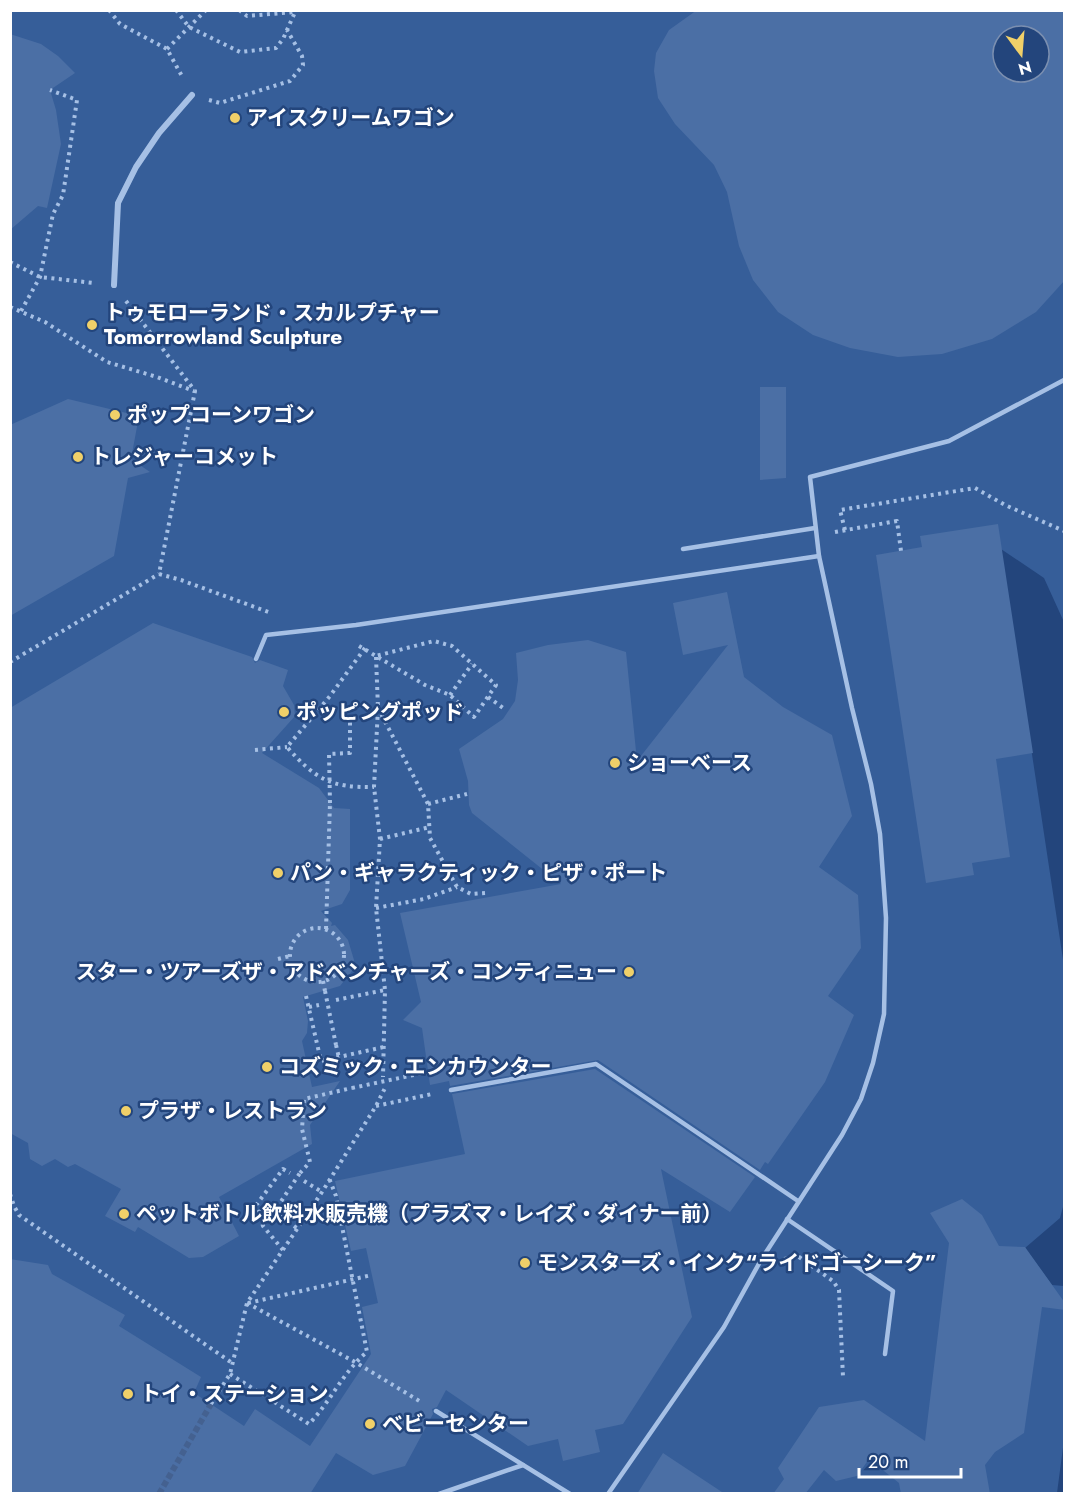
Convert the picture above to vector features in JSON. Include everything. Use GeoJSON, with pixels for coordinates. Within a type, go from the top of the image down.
{"type":"FeatureCollection","features":[{"type":"Feature","properties":{"kind":"street"},"geometry":{"type":"LineString","coordinates":[[114,285],[118,204],[136,167],[159,134],[192,95]]}},
{"type":"Feature","properties":{"kind":"lane"},"geometry":{"type":"LineString","coordinates":[[608,1494],[724,1328],[760,1260],[842,1135],[861,1099],[873,1063],[884,1014],[886,918],[880,834],[871,784],[849,697],[819,556],[810,477],[949,441],[1065,380]]}},
{"type":"Feature","properties":{"kind":"lane"},"geometry":{"type":"LineString","coordinates":[[683,549],[815,528]]}},
{"type":"Feature","properties":{"kind":"lane"},"geometry":{"type":"LineString","coordinates":[[256,659],[266,634],[356,625],[819,556]]}},
{"type":"Feature","properties":{"kind":"lane"},"geometry":{"type":"LineString","coordinates":[[450,1090],[596,1064],[798,1201]]}},
{"type":"Feature","properties":{"kind":"lane"},"geometry":{"type":"LineString","coordinates":[[787,1219],[893,1291],[885,1354]]}},
{"type":"Feature","properties":{"kind":"lane"},"geometry":{"type":"LineString","coordinates":[[436,1411],[570,1494]]}},
{"type":"Feature","properties":{"kind":"lane"},"geometry":{"type":"LineString","coordinates":[[439,1494],[523,1465]]}},
{"type":"Feature","properties":{"kind":"path"},"geometry":{"type":"LineString","coordinates":[[109,10],[120,24],[167,49],[192,95],[220,103],[290,81],[303,65],[302,56],[287,30]]}},
{"type":"Feature","properties":{"kind":"path"},"geometry":{"type":"LineString","coordinates":[[177,10],[189,27],[240,52],[276,48],[295,11],[247,16],[239,10]]}},
{"type":"Feature","properties":{"kind":"path"},"geometry":{"type":"LineString","coordinates":[[167,49],[206,10]]}},
{"type":"Feature","properties":{"kind":"path"},"geometry":{"type":"LineString","coordinates":[[21,311],[39,277],[53,214],[63,195],[77,100],[50,90]]}},
{"type":"Feature","properties":{"kind":"path"},"geometry":{"type":"LineString","coordinates":[[10,262],[39,277],[114,285],[195,391],[159,574]]}},
{"type":"Feature","properties":{"kind":"path"},"geometry":{"type":"LineString","coordinates":[[10,307],[45,322],[107,362],[195,391]]}},
{"type":"Feature","properties":{"kind":"path"},"geometry":{"type":"LineString","coordinates":[[845,530],[840,510],[975,488],[1005,505],[1065,531]]}},
{"type":"Feature","properties":{"kind":"path"},"geometry":{"type":"LineString","coordinates":[[816,535],[897,521],[901,551]]}},
{"type":"Feature","properties":{"kind":"path"},"geometry":{"type":"LineString","coordinates":[[10,662],[159,574],[272,614]]}},
{"type":"Feature","properties":{"kind":"path"},"geometry":{"type":"LineString","coordinates":[[351,642],[365,648],[376,656],[425,685],[450,695],[474,717],[496,685],[452,646],[434,641],[376,656]]}},
{"type":"Feature","properties":{"kind":"path"},"geometry":{"type":"LineString","coordinates":[[255,750],[287,747],[330,696],[365,648]]}},
{"type":"Feature","properties":{"kind":"path"},"geometry":{"type":"LineString","coordinates":[[376,656],[378,708],[374,788],[380,839],[376,908],[385,990],[383,1077]]}},
{"type":"Feature","properties":{"kind":"path"},"geometry":{"type":"LineString","coordinates":[[450,695],[472,664]]}},
{"type":"Feature","properties":{"kind":"path"},"geometry":{"type":"LineString","coordinates":[[488,697],[506,710]]}},
{"type":"Feature","properties":{"kind":"path"},"geometry":{"type":"LineString","coordinates":[[378,708],[428,804],[430,838],[457,887],[471,894],[485,893]]}},
{"type":"Feature","properties":{"kind":"path"},"geometry":{"type":"LineString","coordinates":[[326,929],[330,803],[329,754],[350,753],[350,710]]}},
{"type":"Feature","properties":{"kind":"path"},"geometry":{"type":"LineString","coordinates":[[287,747],[303,766],[318,777],[348,788],[374,788]]}},
{"type":"Feature","properties":{"kind":"path"},"geometry":{"type":"LineString","coordinates":[[428,804],[466,795]]}},
{"type":"Feature","properties":{"kind":"path"},"geometry":{"type":"LineString","coordinates":[[380,839],[430,827]]}},
{"type":"Feature","properties":{"kind":"path"},"geometry":{"type":"LineString","coordinates":[[376,908],[424,899],[457,887]]}},
{"type":"Feature","properties":{"kind":"path"},"geometry":{"type":"LineString","coordinates":[[308,929],[326,929],[340,939],[345,956],[339,972],[322,981],[309,981],[295,972],[290,956],[295,940],[308,929]]}},
{"type":"Feature","properties":{"kind":"path"},"geometry":{"type":"LineString","coordinates":[[278,959],[290,956]]}},
{"type":"Feature","properties":{"kind":"path"},"geometry":{"type":"LineString","coordinates":[[322,981],[339,1058]]}},
{"type":"Feature","properties":{"kind":"path"},"geometry":{"type":"LineString","coordinates":[[336,1000],[385,990]]}},
{"type":"Feature","properties":{"kind":"path"},"geometry":{"type":"LineString","coordinates":[[306,996],[321,1061],[384,1047]]}},
{"type":"Feature","properties":{"kind":"path"},"geometry":{"type":"LineString","coordinates":[[309,1007],[319,1005]]}},
{"type":"Feature","properties":{"kind":"path"},"geometry":{"type":"LineString","coordinates":[[298,1229],[274,1212],[310,1162],[302,1129],[304,1099],[428,1072]]}},
{"type":"Feature","properties":{"kind":"path"},"geometry":{"type":"LineString","coordinates":[[211,1404],[230,1374],[247,1303],[322,1192],[386,1086]]}},
{"type":"Feature","properties":{"kind":"path"},"geometry":{"type":"LineString","coordinates":[[376,1106],[450,1090]]}},
{"type":"Feature","properties":{"kind":"path"},"geometry":{"type":"LineString","coordinates":[[284,1250],[263,1226],[257,1204],[283,1169],[290,1173]]}},
{"type":"Feature","properties":{"kind":"path"},"geometry":{"type":"LineString","coordinates":[[230,1374],[309,1424],[320,1413],[355,1362],[367,1352],[336,1196],[330,1178]]}},
{"type":"Feature","properties":{"kind":"path"},"geometry":{"type":"LineString","coordinates":[[304,1181],[322,1192]]}},
{"type":"Feature","properties":{"kind":"path"},"geometry":{"type":"LineString","coordinates":[[11,1196],[19,1215],[232,1364]]}},
{"type":"Feature","properties":{"kind":"path"},"geometry":{"type":"LineString","coordinates":[[760,1260],[774,1268],[782,1259],[799,1257],[833,1281],[839,1290],[843,1377]]}},
{"type":"Feature","properties":{"kind":"path"},"geometry":{"type":"LineString","coordinates":[[247,1303],[372,1275]]}},
{"type":"Feature","properties":{"kind":"path"},"geometry":{"type":"LineString","coordinates":[[247,1303],[355,1362],[436,1411]]}},
{"type":"Feature","properties":{"kind":"shaded area"},"geometry":{"type":"Polygon","coordinates":[[[10,11],[1064,11],[1064,622],[1044,578],[1001,549],[1064,966],[1064,1203],[1060,1218],[1025,1248],[1052,1285],[1064,1286],[1064,1440],[1057,1493],[11,1493],[10,11]]]}},
{"type":"Feature","properties":{"kind":"building"},"geometry":{"type":"Polygon","coordinates":[[[697,10],[1065,10],[1065,280],[1036,312],[992,339],[942,354],[898,357],[850,348],[813,335],[778,312],[753,280],[739,246],[727,192],[714,165],[675,124],[658,98],[654,71],[656,53],[669,30],[697,10]]]}},
{"type":"Feature","properties":{"kind":"building"},"geometry":{"type":"Polygon","coordinates":[[[10,34],[41,44],[58,56],[75,73],[50,90],[56,110],[61,144],[47,208],[38,206],[10,230],[10,34]]]}},
{"type":"Feature","properties":{"kind":"building"},"geometry":{"type":"Polygon","coordinates":[[[760,387],[786,387],[786,478],[760,480],[760,387]]]}},
{"type":"Feature","properties":{"kind":"building"},"geometry":{"type":"Polygon","coordinates":[[[68,399],[139,416],[131,459],[150,472],[128,478],[114,556],[10,616],[10,425],[68,399]]]}},
{"type":"Feature","properties":{"kind":"building"},"geometry":{"type":"Polygon","coordinates":[[[998,524],[1033,753],[996,759],[1010,857],[972,863],[974,875],[926,883],[876,555],[922,547],[920,536],[998,524]]]}},
{"type":"Feature","properties":{"kind":"building"},"geometry":{"type":"Polygon","coordinates":[[[727,592],[744,677],[783,707],[832,735],[852,816],[819,867],[858,895],[861,948],[828,996],[854,1015],[825,1082],[768,1164],[765,1162],[760,1170],[598,1060],[450,1086],[449,1081],[430,1085],[422,1028],[403,1020],[421,1002],[400,913],[561,884],[472,813],[469,805],[468,781],[459,749],[503,719],[515,701],[518,680],[516,653],[548,645],[588,640],[626,652],[637,761],[728,645],[683,655],[673,603],[727,592]]]}},
{"type":"Feature","properties":{"kind":"building"},"geometry":{"type":"Polygon","coordinates":[[[153,623],[252,657],[255,663],[260,660],[288,670],[283,686],[294,705],[295,716],[262,753],[319,788],[334,808],[350,809],[350,890],[342,904],[321,911],[332,923],[331,926],[335,925],[348,940],[354,960],[352,971],[340,986],[303,997],[308,1021],[307,1033],[302,1041],[312,1087],[340,1081],[310,1125],[312,1144],[219,1197],[239,1236],[203,1257],[189,1258],[138,1227],[135,1232],[105,1216],[121,1189],[75,1164],[68,1167],[55,1159],[42,1166],[30,1159],[28,1143],[10,1133],[10,708],[153,623]]]}},
{"type":"Feature","properties":{"kind":"building","name":"モンスターズ・インク“ライドゴーシーク”"},"geometry":{"type":"Polygon","coordinates":[[[595,1069],[755,1177],[730,1212],[661,1169],[692,1317],[623,1424],[595,1430],[600,1452],[563,1461],[558,1439],[528,1446],[446,1390],[437,1407],[432,1409],[433,1414],[405,1466],[373,1475],[336,1453],[310,1494],[10,1494],[10,1259],[48,1265],[52,1274],[125,1315],[119,1326],[201,1377],[194,1393],[244,1426],[255,1409],[310,1446],[371,1354],[362,1307],[378,1303],[366,1248],[351,1251],[335,1181],[465,1154],[452,1094],[595,1069]]]}},
{"type":"Feature","properties":{"kind":"building"},"geometry":{"type":"Polygon","coordinates":[[[962,1199],[982,1215],[999,1246],[1025,1247],[1065,1303],[1065,1310],[1042,1307],[1024,1433],[995,1452],[985,1465],[990,1494],[901,1494],[899,1483],[869,1459],[857,1476],[836,1481],[824,1470],[805,1494],[773,1494],[784,1479],[778,1468],[819,1407],[864,1400],[925,1441],[949,1243],[930,1213],[962,1199]]]}},
{"type":"Feature","properties":{"kind":"building"},"geometry":{"type":"Polygon","coordinates":[[[663,1453],[675,1461],[725,1494],[637,1494],[663,1453]]]}},
{"type":"Feature","properties":{"kind":"tunnel"},"geometry":{"type":"LineString","coordinates":[[159,1494],[211,1404]]}},
{"type":"Feature","properties":{"kind":"place","name":"アイスクリームワゴン"},"geometry":{"type":"Point","coordinates":[235,118]}},
{"type":"Feature","properties":{"kind":"place","name":"トゥモローランド・スカルプチャー Tomorrowland Sculpture"},"geometry":{"type":"Point","coordinates":[92,325]}},
{"type":"Feature","properties":{"kind":"place","name":"ポップコーンワゴン"},"geometry":{"type":"Point","coordinates":[115,415]}},
{"type":"Feature","properties":{"kind":"place","name":"トレジャーコメット"},"geometry":{"type":"Point","coordinates":[78,457]}},
{"type":"Feature","properties":{"kind":"place","name":"ポッピングポッド"},"geometry":{"type":"Point","coordinates":[284,712]}},
{"type":"Feature","properties":{"kind":"place","name":"ショーベース"},"geometry":{"type":"Point","coordinates":[615,763]}},
{"type":"Feature","properties":{"kind":"place","name":"パン・ギャラクティック・ピザ・ポート"},"geometry":{"type":"Point","coordinates":[278,873]}},
{"type":"Feature","properties":{"kind":"place","name":"スター・ツアーズザ・アドベンチャーズ・コンティニュー"},"geometry":{"type":"Point","coordinates":[629,972]}},
{"type":"Feature","properties":{"kind":"place","name":"コズミック・エンカウンター"},"geometry":{"type":"Point","coordinates":[267,1067]}},
{"type":"Feature","properties":{"kind":"place","name":"プラザ・レストラン"},"geometry":{"type":"Point","coordinates":[126,1111]}},
{"type":"Feature","properties":{"kind":"place","name":"ペットボトル飲料水販売機（プラズマ・レイズ・ダイナー前）"},"geometry":{"type":"Point","coordinates":[124,1214]}},
{"type":"Feature","properties":{"kind":"place","name":"モンスターズ・インク“ライドゴーシーク”"},"geometry":{"type":"Point","coordinates":[525,1263]}},
{"type":"Feature","properties":{"kind":"place","name":"トイ・ステーション"},"geometry":{"type":"Point","coordinates":[128,1394]}},
{"type":"Feature","properties":{"kind":"place","name":"ベビーセンター"},"geometry":{"type":"Point","coordinates":[370,1424]}}]}
